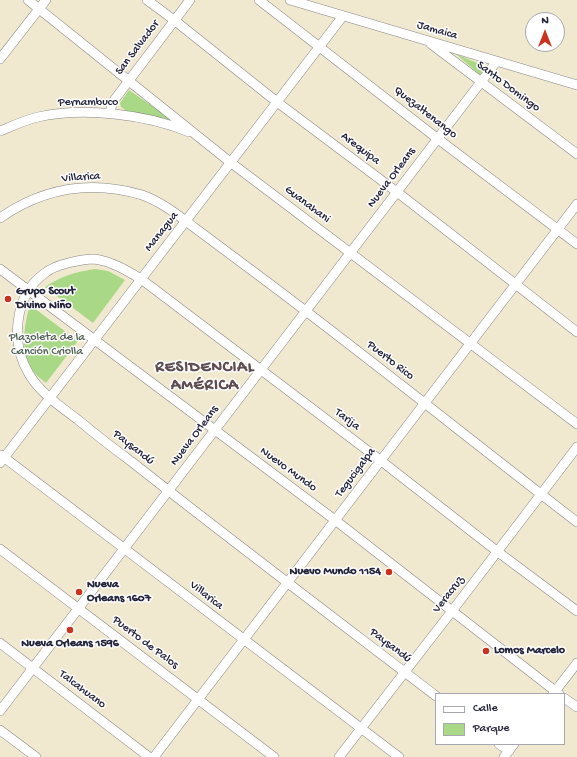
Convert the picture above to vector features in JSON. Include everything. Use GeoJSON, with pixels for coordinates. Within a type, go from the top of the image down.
{"type":"FeatureCollection","features":[{"type":"Feature","properties":{"kind":"street","name":"Guanahani"},"geometry":{"type":"LineString","coordinates":[[28,0],[230,162],[577,424]]}},
{"type":"Feature","properties":{"kind":"street"},"geometry":{"type":"LineString","coordinates":[[0,59],[46,0]]}},
{"type":"Feature","properties":{"kind":"street","name":"Arequipa"},"geometry":{"type":"LineString","coordinates":[[147,0],[277,102],[517,284],[577,332]]}},
{"type":"Feature","properties":{"kind":"street","name":"San Salvador"},"geometry":{"type":"LineString","coordinates":[[110,113],[112,104],[190,0]]}},
{"type":"Feature","properties":{"kind":"street","name":"Quezaltenango"},"geometry":{"type":"LineString","coordinates":[[259,0],[438,139],[577,244]]}},
{"type":"Feature","properties":{"kind":"street","name":"Jamaica"},"geometry":{"type":"LineString","coordinates":[[290,0],[577,85]]}},
{"type":"Feature","properties":{"kind":"street","name":"Managua"},"geometry":{"type":"LineString","coordinates":[[1,458],[95,340],[343,16]]}},
{"type":"Feature","properties":{"kind":"street","name":"Santo Domingo"},"geometry":{"type":"LineString","coordinates":[[425,40],[577,154]]}},
{"type":"Feature","properties":{"kind":"street","name":"Nueva Orleans"},"geometry":{"type":"LineString","coordinates":[[0,711],[497,61]]}},
{"type":"Feature","properties":{"kind":"street","name":"Pernambuco"},"geometry":{"type":"LineString","coordinates":[[0,131],[37,117],[110,113],[164,123],[199,137]]}},
{"type":"Feature","properties":{"kind":"street","name":"Villarica"},"geometry":{"type":"LineString","coordinates":[[0,218],[13,209],[51,193],[71,189],[96,187],[142,195],[160,203],[186,221]]}},
{"type":"Feature","properties":{"kind":"street","name":"Tegucigalpa"},"geometry":{"type":"LineString","coordinates":[[154,757],[424,402],[517,284],[577,204]]}},
{"type":"Feature","properties":{"kind":"street","name":"Puerto Rico"},"geometry":{"type":"LineString","coordinates":[[186,221],[306,311],[577,522]]}},
{"type":"Feature","properties":{"kind":"street","name":"Paysandú"},"geometry":{"type":"LineString","coordinates":[[141,279],[121,267],[106,261],[75,261],[60,265],[45,273],[28,291],[23,302],[17,329],[19,345],[29,373],[50,398],[435,695]]}},
{"type":"Feature","properties":{"kind":"street","name":"Nuevo Mundo"},"geometry":{"type":"LineString","coordinates":[[0,269],[214,431],[335,520],[556,693]]}},
{"type":"Feature","properties":{"kind":"street","name":"Tarija"},"geometry":{"type":"LineString","coordinates":[[141,279],[577,611]]}},
{"type":"Feature","properties":{"kind":"street","name":"Veracruz"},"geometry":{"type":"LineString","coordinates":[[339,757],[498,552],[577,447]]}},
{"type":"Feature","properties":{"kind":"street","name":"Villarica"},"geometry":{"type":"LineString","coordinates":[[1,458],[125,548],[243,640],[399,757]]}},
{"type":"Feature","properties":{"kind":"street","name":"Puerto de Palos"},"geometry":{"type":"LineString","coordinates":[[0,549],[274,757]]}},
{"type":"Feature","properties":{"kind":"street","name":"Talcahuano"},"geometry":{"type":"LineString","coordinates":[[0,643],[149,757]]}},
{"type":"Feature","properties":{"kind":"street"},"geometry":{"type":"LineString","coordinates":[[556,693],[577,663]]}},
{"type":"Feature","properties":{"kind":"street"},"geometry":{"type":"LineString","coordinates":[[565,699],[577,707]]}},
{"type":"Feature","properties":{"kind":"street"},"geometry":{"type":"LineString","coordinates":[[0,730],[36,757]]}},
{"type":"Feature","properties":{"kind":"street"},"geometry":{"type":"LineString","coordinates":[[500,745],[509,751]]}},
{"type":"Feature","properties":{"kind":"green space"},"geometry":{"type":"Polygon","coordinates":[[[456,54],[487,67],[480,75],[456,54]]]}},
{"type":"Feature","properties":{"kind":"green space"},"geometry":{"type":"Polygon","coordinates":[[[129,90],[172,120],[126,111],[121,107],[120,103],[129,90]]]}},
{"type":"Feature","properties":{"kind":"green space"},"geometry":{"type":"Polygon","coordinates":[[[95,269],[108,271],[125,280],[93,323],[45,287],[69,275],[95,269]]]}},
{"type":"Feature","properties":{"kind":"green space","name":"Plazoleta de la Canción Criolla"},"geometry":{"type":"Polygon","coordinates":[[[30,305],[78,341],[46,383],[32,370],[26,355],[24,338],[30,305]]]}},
{"type":"Feature","properties":{"kind":"place","name":"Grupo Scout Divino Niño"},"geometry":{"type":"Point","coordinates":[8,299]}},
{"type":"Feature","properties":{"kind":"place","name":"Nuevo Mundo 1154"},"geometry":{"type":"Point","coordinates":[389,572]}},
{"type":"Feature","properties":{"kind":"place","name":"Nueva Orleans 1607"},"geometry":{"type":"Point","coordinates":[79,592]}},
{"type":"Feature","properties":{"kind":"place","name":"Nueva Orleans 1596"},"geometry":{"type":"Point","coordinates":[70,630]}},
{"type":"Feature","properties":{"kind":"place","name":"Lomos Marcelo"},"geometry":{"type":"Point","coordinates":[486,651]}},
{"type":"Feature","properties":{"kind":"district","name":"RESIDENCIAL AMÉRICA"},"geometry":{"type":"Point","coordinates":[205,378]}}]}
